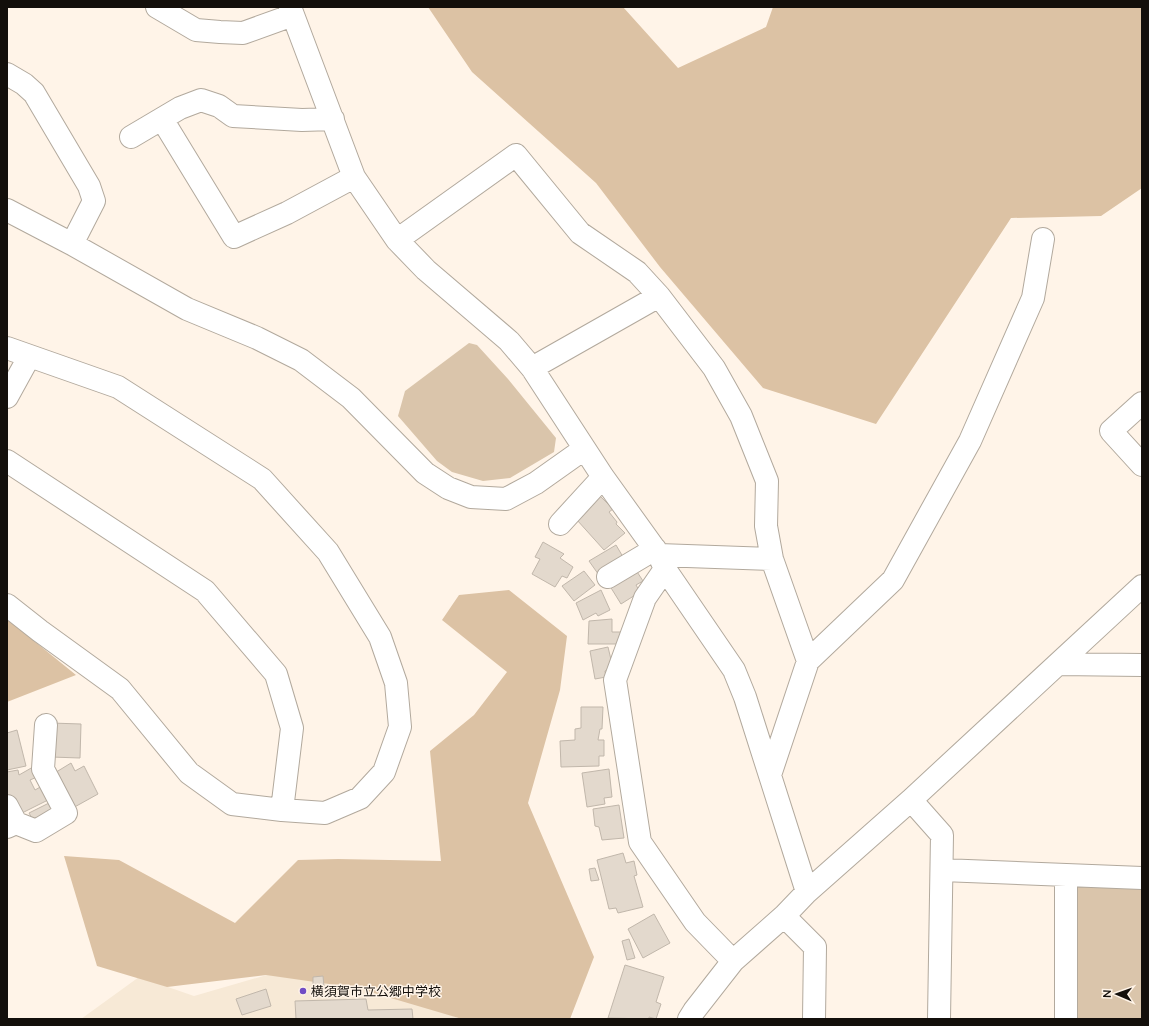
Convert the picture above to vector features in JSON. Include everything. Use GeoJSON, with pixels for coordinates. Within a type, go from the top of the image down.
{"type":"FeatureCollection","features":[{"type":"Feature","properties":{"kind":"street"},"geometry":{"type":"LineString","coordinates":[[157,7],[196,30],[243,33],[291,11],[354,177],[397,240],[426,270],[509,341],[532,368],[584,449],[660,558],[734,670],[745,697],[807,892]]}},
{"type":"Feature","properties":{"kind":"street"},"geometry":{"type":"LineString","coordinates":[[7,74],[24,84],[34,93],[89,186],[94,201],[72,244]]}},
{"type":"Feature","properties":{"kind":"street"},"geometry":{"type":"LineString","coordinates":[[131,137],[180,108],[201,100],[219,106],[233,116],[302,120],[333,119]]}},
{"type":"Feature","properties":{"kind":"street"},"geometry":{"type":"LineString","coordinates":[[162,119],[234,237],[287,213],[354,177]]}},
{"type":"Feature","properties":{"kind":"street"},"geometry":{"type":"LineString","coordinates":[[397,240],[516,156],[580,233],[638,272],[659,296],[714,368],[741,416],[767,481],[766,526],[772,559],[808,661]]}},
{"type":"Feature","properties":{"kind":"street"},"geometry":{"type":"LineString","coordinates":[[7,210],[72,244],[187,309],[257,338],[301,360],[351,398],[425,473],[448,488],[471,497],[506,499],[536,483],[584,449]]}},
{"type":"Feature","properties":{"kind":"street"},"geometry":{"type":"LineString","coordinates":[[770,775],[808,661],[893,580],[970,441],[1034,298],[1043,240]]}},
{"type":"Feature","properties":{"kind":"street"},"geometry":{"type":"LineString","coordinates":[[532,368],[659,296]]}},
{"type":"Feature","properties":{"kind":"street"},"geometry":{"type":"LineString","coordinates":[[7,348],[118,387],[262,478],[328,552],[380,637],[396,683],[400,727],[384,772],[360,798],[326,813],[282,810],[232,804],[190,773],[120,689],[7,605]]}},
{"type":"Feature","properties":{"kind":"street"},"geometry":{"type":"LineString","coordinates":[[7,397],[30,357]]}},
{"type":"Feature","properties":{"kind":"street"},"geometry":{"type":"LineString","coordinates":[[1142,403],[1111,431],[1142,465]]}},
{"type":"Feature","properties":{"kind":"street"},"geometry":{"type":"LineString","coordinates":[[7,461],[205,591],[276,674],[292,728],[282,810]]}},
{"type":"Feature","properties":{"kind":"street"},"geometry":{"type":"LineString","coordinates":[[560,524],[603,477]]}},
{"type":"Feature","properties":{"kind":"street"},"geometry":{"type":"LineString","coordinates":[[608,577],[660,558],[772,559]]}},
{"type":"Feature","properties":{"kind":"street"},"geometry":{"type":"LineString","coordinates":[[660,558],[615,680],[640,842],[695,922],[733,961]]}},
{"type":"Feature","properties":{"kind":"street"},"geometry":{"type":"LineString","coordinates":[[692,1016],[733,961],[784,916],[807,892],[911,800],[1142,586]]}},
{"type":"Feature","properties":{"kind":"street"},"geometry":{"type":"LineString","coordinates":[[1058,664],[1142,665]]}},
{"type":"Feature","properties":{"kind":"street"},"geometry":{"type":"LineString","coordinates":[[10,819],[36,831],[66,813],[43,768],[46,725]]}},
{"type":"Feature","properties":{"kind":"street"},"geometry":{"type":"LineString","coordinates":[[911,800],[942,835],[939,1019]]}},
{"type":"Feature","properties":{"kind":"street"},"geometry":{"type":"LineString","coordinates":[[942,870],[1142,878]]}},
{"type":"Feature","properties":{"kind":"street"},"geometry":{"type":"LineString","coordinates":[[1066,875],[1066,1019]]}},
{"type":"Feature","properties":{"kind":"street"},"geometry":{"type":"LineString","coordinates":[[784,916],[815,947],[814,1019]]}},
{"type":"Feature","properties":{"kind":"shaded area"},"geometry":{"type":"Polygon","coordinates":[[[428,7],[623,7],[678,68],[766,27],[773,7],[1142,7],[1142,188],[1101,216],[1011,218],[876,424],[763,388],[660,267],[596,183],[472,72],[428,7]]]}},
{"type":"Feature","properties":{"kind":"shaded area"},"geometry":{"type":"Polygon","coordinates":[[[469,343],[477,345],[508,379],[556,438],[554,452],[510,478],[483,481],[452,472],[437,461],[398,416],[405,391],[469,343]]]}},
{"type":"Feature","properties":{"kind":"shaded area"},"geometry":{"type":"Polygon","coordinates":[[[509,590],[567,636],[560,690],[528,803],[594,957],[570,1019],[462,1019],[357,988],[266,975],[167,987],[97,966],[64,856],[119,860],[235,923],[298,860],[338,859],[441,861],[430,751],[474,715],[507,672],[442,620],[459,595],[509,590]]]}},
{"type":"Feature","properties":{"kind":"shaded area"},"geometry":{"type":"Polygon","coordinates":[[[7,619],[76,675],[7,702],[7,619]]]}},
{"type":"Feature","properties":{"kind":"shaded area"},"geometry":{"type":"Polygon","coordinates":[[[1077,879],[1142,880],[1142,1019],[1075,1019],[1077,879]]]}},
{"type":"Feature","properties":{"kind":"shaded area","name":"横須賀市立公郷中学校"},"geometry":{"type":"Polygon","coordinates":[[[322,959],[460,1019],[81,1019],[139,977],[194,996],[322,959]]]}},
{"type":"Feature","properties":{"kind":"building"},"geometry":{"type":"Polygon","coordinates":[[[598,494],[613,509],[609,512],[617,522],[616,524],[625,533],[604,550],[577,520],[598,494]]]}},
{"type":"Feature","properties":{"kind":"building"},"geometry":{"type":"Polygon","coordinates":[[[543,542],[564,554],[560,558],[573,567],[567,578],[562,576],[555,587],[532,574],[540,559],[535,557],[543,542]]]}},
{"type":"Feature","properties":{"kind":"building"},"geometry":{"type":"Polygon","coordinates":[[[616,545],[626,562],[601,578],[589,561],[616,545]]]}},
{"type":"Feature","properties":{"kind":"building"},"geometry":{"type":"Polygon","coordinates":[[[634,567],[643,581],[636,585],[640,592],[621,604],[608,583],[634,567]]]}},
{"type":"Feature","properties":{"kind":"building"},"geometry":{"type":"Polygon","coordinates":[[[584,571],[595,585],[574,601],[562,586],[584,571]]]}},
{"type":"Feature","properties":{"kind":"building"},"geometry":{"type":"Polygon","coordinates":[[[601,590],[610,610],[598,616],[596,613],[583,620],[576,603],[601,590]]]}},
{"type":"Feature","properties":{"kind":"building"},"geometry":{"type":"Polygon","coordinates":[[[612,619],[612,632],[622,632],[621,644],[588,644],[589,621],[612,619]]]}},
{"type":"Feature","properties":{"kind":"building"},"geometry":{"type":"Polygon","coordinates":[[[608,647],[613,668],[605,671],[606,677],[595,679],[590,651],[608,647]]]}},
{"type":"Feature","properties":{"kind":"building"},"geometry":{"type":"Polygon","coordinates":[[[581,707],[603,707],[602,729],[600,729],[598,740],[604,740],[604,756],[599,756],[599,766],[561,767],[560,741],[575,740],[575,729],[581,728],[581,707]]]}},
{"type":"Feature","properties":{"kind":"building"},"geometry":{"type":"Polygon","coordinates":[[[51,723],[81,724],[80,758],[51,757],[51,723]]]}},
{"type":"Feature","properties":{"kind":"building"},"geometry":{"type":"Polygon","coordinates":[[[17,730],[26,766],[7,770],[7,733],[17,730]]]}},
{"type":"Feature","properties":{"kind":"building"},"geometry":{"type":"Polygon","coordinates":[[[71,763],[75,771],[84,766],[98,794],[71,809],[53,774],[71,763]]]}},
{"type":"Feature","properties":{"kind":"building"},"geometry":{"type":"Polygon","coordinates":[[[33,767],[37,777],[30,780],[35,790],[42,786],[48,800],[22,813],[7,795],[7,772],[18,770],[19,775],[33,767]]]}},
{"type":"Feature","properties":{"kind":"building"},"geometry":{"type":"Polygon","coordinates":[[[609,769],[612,797],[604,798],[605,804],[587,807],[582,773],[609,769]]]}},
{"type":"Feature","properties":{"kind":"building"},"geometry":{"type":"Polygon","coordinates":[[[49,803],[54,813],[34,822],[29,813],[49,803]]]}},
{"type":"Feature","properties":{"kind":"building"},"geometry":{"type":"Polygon","coordinates":[[[619,805],[624,838],[602,840],[599,827],[595,826],[593,809],[619,805]]]}},
{"type":"Feature","properties":{"kind":"building"},"geometry":{"type":"Polygon","coordinates":[[[623,853],[626,863],[634,861],[637,875],[634,876],[643,907],[618,913],[616,908],[609,909],[597,860],[623,853]]]}},
{"type":"Feature","properties":{"kind":"building"},"geometry":{"type":"Polygon","coordinates":[[[595,868],[599,880],[591,881],[589,869],[595,868]]]}},
{"type":"Feature","properties":{"kind":"building"},"geometry":{"type":"Polygon","coordinates":[[[654,914],[670,943],[643,958],[628,929],[654,914]]]}},
{"type":"Feature","properties":{"kind":"building"},"geometry":{"type":"Polygon","coordinates":[[[629,939],[635,958],[627,960],[622,941],[629,939]]]}},
{"type":"Feature","properties":{"kind":"building"},"geometry":{"type":"Polygon","coordinates":[[[625,965],[664,977],[656,1002],[661,1004],[656,1019],[649,1017],[649,1019],[608,1018],[625,965]]]}},
{"type":"Feature","properties":{"kind":"building"},"geometry":{"type":"Polygon","coordinates":[[[323,976],[324,986],[313,986],[313,977],[323,976]]]}},
{"type":"Feature","properties":{"kind":"building"},"geometry":{"type":"Polygon","coordinates":[[[266,989],[271,1006],[242,1015],[236,999],[266,989]]]}},
{"type":"Feature","properties":{"kind":"building"},"geometry":{"type":"Polygon","coordinates":[[[366,999],[368,1010],[412,1009],[413,1019],[296,1019],[295,1001],[366,999]]]}},
{"type":"Feature","properties":{"kind":"place","name":"横須賀市立公郷中学校"},"geometry":{"type":"Point","coordinates":[303,991]}}]}
